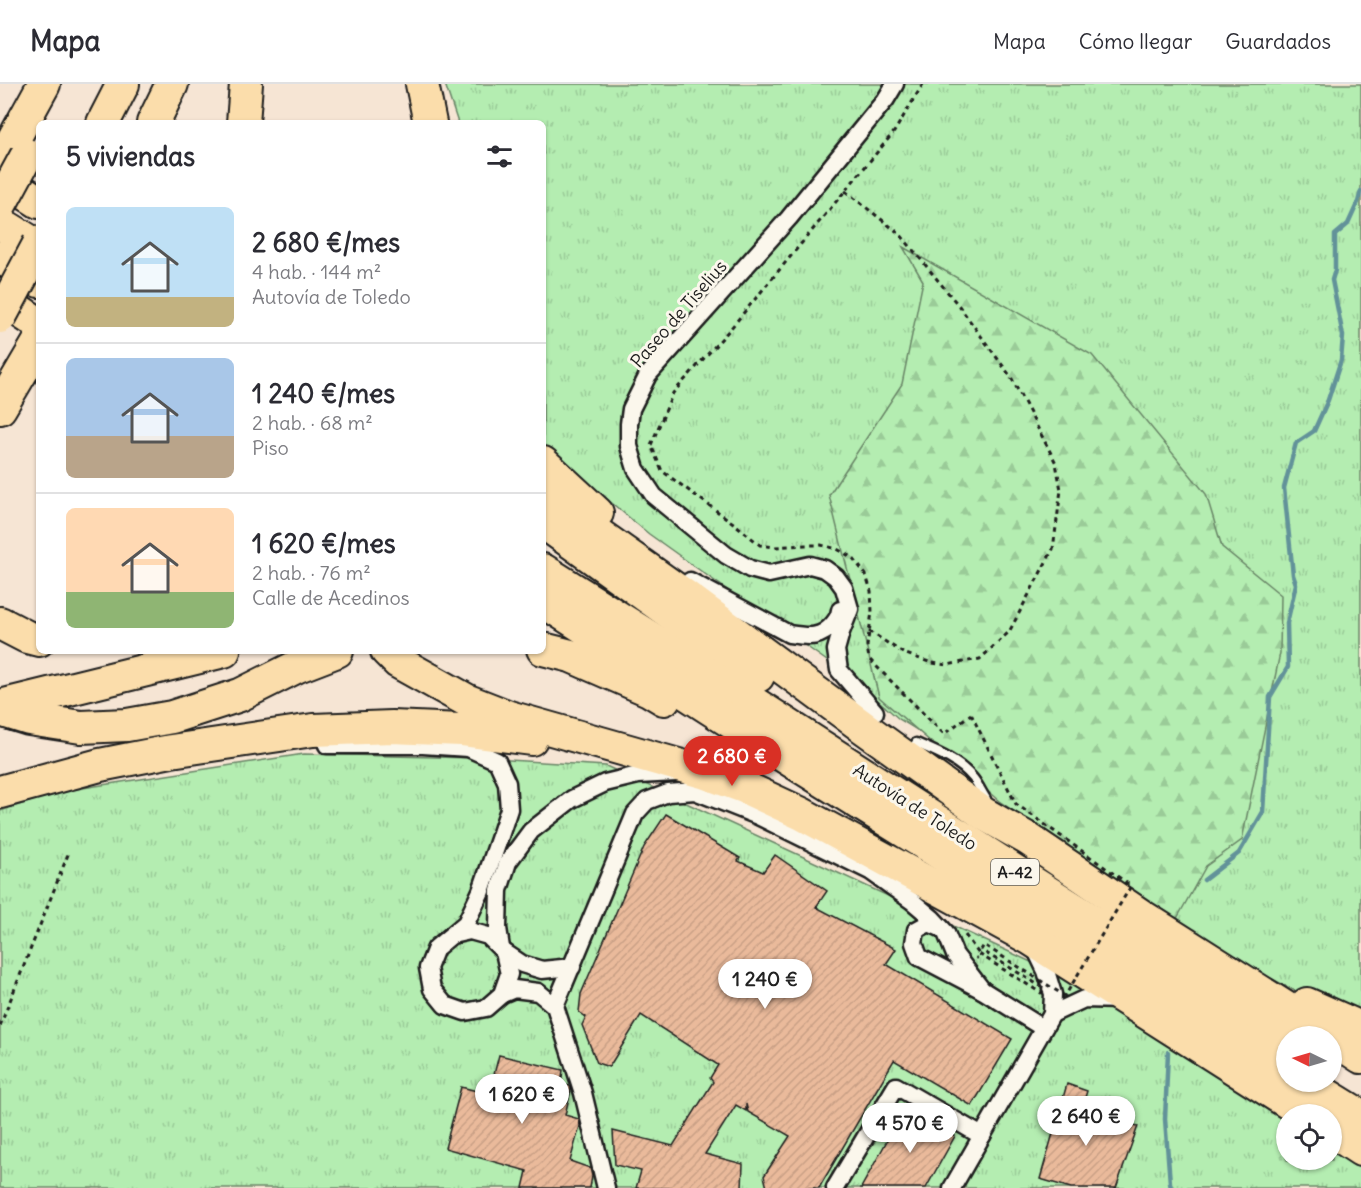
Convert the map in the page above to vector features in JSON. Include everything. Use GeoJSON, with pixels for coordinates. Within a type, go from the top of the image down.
{"type":"FeatureCollection","features":[{"type":"Feature","properties":{"kind":"highway"},"geometry":{"type":"LineString","coordinates":[[0,205],[15,156],[44,84]]}},
{"type":"Feature","properties":{"kind":"highway"},"geometry":{"type":"LineString","coordinates":[[45,120],[63,84]]}},
{"type":"Feature","properties":{"kind":"highway"},"geometry":{"type":"LineString","coordinates":[[105,120],[123,84]]}},
{"type":"Feature","properties":{"kind":"highway"},"geometry":{"type":"LineString","coordinates":[[154,120],[172,84]]}},
{"type":"Feature","properties":{"kind":"highway"},"geometry":{"type":"LineString","coordinates":[[243,120],[246,84]]}},
{"type":"Feature","properties":{"kind":"highway"},"geometry":{"type":"LineString","coordinates":[[422,84],[429,120]]}},
{"type":"Feature","properties":{"kind":"highway"},"geometry":{"type":"LineString","coordinates":[[15,156],[36,196]]}},
{"type":"Feature","properties":{"kind":"highway"},"geometry":{"type":"LineString","coordinates":[[0,223],[36,244]]}},
{"type":"Feature","properties":{"kind":"highway"},"geometry":{"type":"LineString","coordinates":[[0,317],[36,251]]}},
{"type":"Feature","properties":{"kind":"highway"},"geometry":{"type":"LineString","coordinates":[[0,256],[36,279]]}},
{"type":"Feature","properties":{"kind":"highway"},"geometry":{"type":"LineString","coordinates":[[0,298],[36,322]]}},
{"type":"Feature","properties":{"kind":"highway"},"geometry":{"type":"LineString","coordinates":[[0,408],[34,350]]}},
{"type":"Feature","properties":{"kind":"highway"},"geometry":{"type":"LineString","coordinates":[[546,466],[594,511],[690,581],[875,712],[930,739],[986,799],[1028,839]]}},
{"type":"Feature","properties":{"kind":"highway"},"geometry":{"type":"LineString","coordinates":[[546,497],[984,814],[1028,839],[1220,967],[1314,1026]]}},
{"type":"Feature","properties":{"kind":"highway"},"geometry":{"type":"LineString","coordinates":[[546,524],[734,660],[963,820],[1282,1026]]}},
{"type":"Feature","properties":{"kind":"highway","name":"Autovía de Toledo"},"geometry":{"type":"LineString","coordinates":[[546,572],[1276,1037]]}},
{"type":"Feature","properties":{"kind":"highway","name":"Autovía de Toledo"},"geometry":{"type":"LineString","coordinates":[[546,603],[787,758],[1276,1063]]}},
{"type":"Feature","properties":{"kind":"highway"},"geometry":{"type":"LineString","coordinates":[[0,623],[36,639]]}},
{"type":"Feature","properties":{"kind":"highway"},"geometry":{"type":"LineString","coordinates":[[552,651],[649,690],[703,723],[787,758]]}},
{"type":"Feature","properties":{"kind":"highway"},"geometry":{"type":"LineString","coordinates":[[0,700],[69,680],[144,654]]}},
{"type":"Feature","properties":{"kind":"highway"},"geometry":{"type":"LineString","coordinates":[[0,708],[212,654]]}},
{"type":"Feature","properties":{"kind":"highway"},"geometry":{"type":"LineString","coordinates":[[0,708],[29,719],[81,727],[127,725],[172,717],[240,695],[298,666],[329,654]]}},
{"type":"Feature","properties":{"kind":"highway"},"geometry":{"type":"LineString","coordinates":[[390,654],[398,662],[468,701],[509,717],[703,772],[802,814],[1031,939],[1290,1104]]}},
{"type":"Feature","properties":{"kind":"highway"},"geometry":{"type":"LineString","coordinates":[[746,698],[776,706],[871,768],[929,803],[963,820]]}},
{"type":"Feature","properties":{"kind":"highway"},"geometry":{"type":"LineString","coordinates":[[0,792],[100,765],[171,751],[313,730],[392,727],[461,730],[636,754]]}},
{"type":"Feature","properties":{"kind":"highway"},"geometry":{"type":"LineString","coordinates":[[1220,967],[1361,1028]]}},
{"type":"Feature","properties":{"kind":"highway"},"geometry":{"type":"LineString","coordinates":[[1342,1044],[1361,1057]]}},
{"type":"Feature","properties":{"kind":"highway"},"geometry":{"type":"LineString","coordinates":[[1342,1065],[1361,1077]]}},
{"type":"Feature","properties":{"kind":"highway"},"geometry":{"type":"LineString","coordinates":[[1342,1079],[1361,1091]]}},
{"type":"Feature","properties":{"kind":"highway"},"geometry":{"type":"LineString","coordinates":[[1322,1092],[1361,1116]]}},
{"type":"Feature","properties":{"kind":"highway"},"geometry":{"type":"LineString","coordinates":[[1342,1138],[1361,1150]]}},
{"type":"Feature","properties":{"kind":"street","name":"Paseo de Tiselius"},"geometry":{"type":"LineString","coordinates":[[844,588],[836,577],[825,569],[810,565],[769,574],[750,569],[726,555],[654,496],[636,469],[629,446],[629,424],[631,408],[648,375],[789,218],[886,99],[894,84]]}},
{"type":"Feature","properties":{"kind":"street"},"geometry":{"type":"LineString","coordinates":[[690,581],[789,634],[807,637],[826,632],[839,616],[844,588]]}},
{"type":"Feature","properties":{"kind":"street"},"geometry":{"type":"LineString","coordinates":[[844,588],[850,609],[836,650],[839,670],[875,712]]}},
{"type":"Feature","properties":{"kind":"street"},"geometry":{"type":"LineString","coordinates":[[171,751],[333,744],[423,745],[468,748],[497,761],[507,783],[509,809],[481,891],[466,923],[436,948],[428,968],[432,989],[446,1005],[465,1012],[486,1008],[502,994],[514,989],[538,992],[555,1006],[583,1094],[606,1188]]}},
{"type":"Feature","properties":{"kind":"street"},"geometry":{"type":"LineString","coordinates":[[502,994],[509,974],[498,928],[499,890],[508,862],[531,831],[572,799],[605,783],[638,775],[703,772]]}},
{"type":"Feature","properties":{"kind":"street"},"geometry":{"type":"LineString","coordinates":[[555,1006],[635,814],[646,801],[668,793],[695,791],[758,816],[870,871],[932,918],[946,933],[955,955],[982,990]]}},
{"type":"Feature","properties":{"kind":"street"},"geometry":{"type":"LineString","coordinates":[[941,928],[929,923],[916,930],[914,943],[919,957],[1047,1021]]}},
{"type":"Feature","properties":{"kind":"street"},"geometry":{"type":"LineString","coordinates":[[452,935],[470,931],[488,936],[522,964],[542,970],[572,967]]}},
{"type":"Feature","properties":{"kind":"street"},"geometry":{"type":"LineString","coordinates":[[952,1188],[1047,1021],[1053,994],[1046,971],[1031,939]]}},
{"type":"Feature","properties":{"kind":"street"},"geometry":{"type":"LineString","coordinates":[[1047,1021],[1084,999],[1126,1000]]}},
{"type":"Feature","properties":{"kind":"street"},"geometry":{"type":"LineString","coordinates":[[835,1188],[896,1086],[982,1136]]}},
{"type":"Feature","properties":{"kind":"path"},"geometry":{"type":"LineString","coordinates":[[816,545],[774,547],[760,545],[662,471],[651,444],[673,393],[731,328],[894,132],[924,84]]}},
{"type":"Feature","properties":{"kind":"path"},"geometry":{"type":"LineString","coordinates":[[845,191],[900,234],[959,306],[1011,377],[1056,463],[1061,490],[1053,549],[1009,632],[981,658],[946,665],[932,663],[903,653],[869,632],[867,646],[869,659],[930,739],[971,714],[1016,804],[1131,886],[1065,996],[984,945],[981,950],[1045,989],[1041,993],[979,954],[960,928]]}},
{"type":"Feature","properties":{"kind":"path"},"geometry":{"type":"LineString","coordinates":[[0,1026],[69,852]]}},
{"type":"Feature","properties":{"kind":"green space"},"geometry":{"type":"Polygon","coordinates":[[[445,84],[1361,84],[1361,1019],[1301,994],[1181,931],[1005,807],[969,762],[899,719],[862,686],[649,534],[546,448],[546,120],[457,120],[445,84]]]}},
{"type":"Feature","properties":{"kind":"green space"},"geometry":{"type":"Polygon","coordinates":[[[903,247],[1092,355],[1206,494],[1222,547],[1281,595],[1280,653],[1242,840],[1206,866],[1175,922],[999,801],[879,697],[829,495],[902,384],[923,281],[903,247]]]}},
{"type":"Feature","properties":{"kind":"green space"},"geometry":{"type":"Polygon","coordinates":[[[304,754],[477,758],[606,766],[1094,991],[1276,1110],[1276,1170],[1342,1170],[1342,1154],[1361,1166],[1361,1188],[0,1188],[0,811],[63,791],[304,754]]]}},
{"type":"Feature","properties":{"kind":"building"},"geometry":{"type":"Polygon","coordinates":[[[666,814],[740,858],[738,861],[763,872],[775,855],[827,891],[816,907],[896,949],[886,964],[1012,1039],[972,1106],[894,1060],[819,1188],[767,1188],[764,1176],[790,1136],[748,1112],[746,1104],[746,1111],[736,1105],[705,1154],[743,1164],[742,1188],[636,1188],[641,1171],[615,1165],[613,1131],[673,1146],[713,1082],[710,1078],[718,1065],[641,1015],[609,1067],[597,1063],[582,1025],[586,1017],[579,1012],[581,994],[644,847],[666,814]]]}},
{"type":"Feature","properties":{"kind":"building"},"geometry":{"type":"Polygon","coordinates":[[[499,1055],[563,1070],[561,1084],[570,1086],[571,1089],[565,1115],[579,1119],[580,1126],[570,1161],[590,1168],[592,1176],[590,1188],[523,1188],[527,1171],[445,1148],[461,1087],[489,1094],[499,1055]]]}},
{"type":"Feature","properties":{"kind":"building"},"geometry":{"type":"Polygon","coordinates":[[[1067,1084],[1087,1091],[1081,1111],[1138,1126],[1116,1188],[1071,1188],[1040,1179],[1067,1084]]]}},
{"type":"Feature","properties":{"kind":"building"},"geometry":{"type":"Polygon","coordinates":[[[905,1108],[955,1136],[926,1188],[861,1188],[905,1108]]]}},
{"type":"Feature","properties":{"kind":"waterway"},"geometry":{"type":"LineString","coordinates":[[1204,880],[1239,853],[1263,812],[1270,697],[1288,667],[1287,623],[1296,584],[1293,575],[1284,488],[1296,443],[1314,431],[1328,400],[1341,360],[1343,336],[1332,280],[1335,270],[1335,235],[1348,224],[1361,191]]}},
{"type":"Feature","properties":{"kind":"waterway"},"geometry":{"type":"LineString","coordinates":[[1168,1052],[1165,1119],[1171,1188]]}}]}
